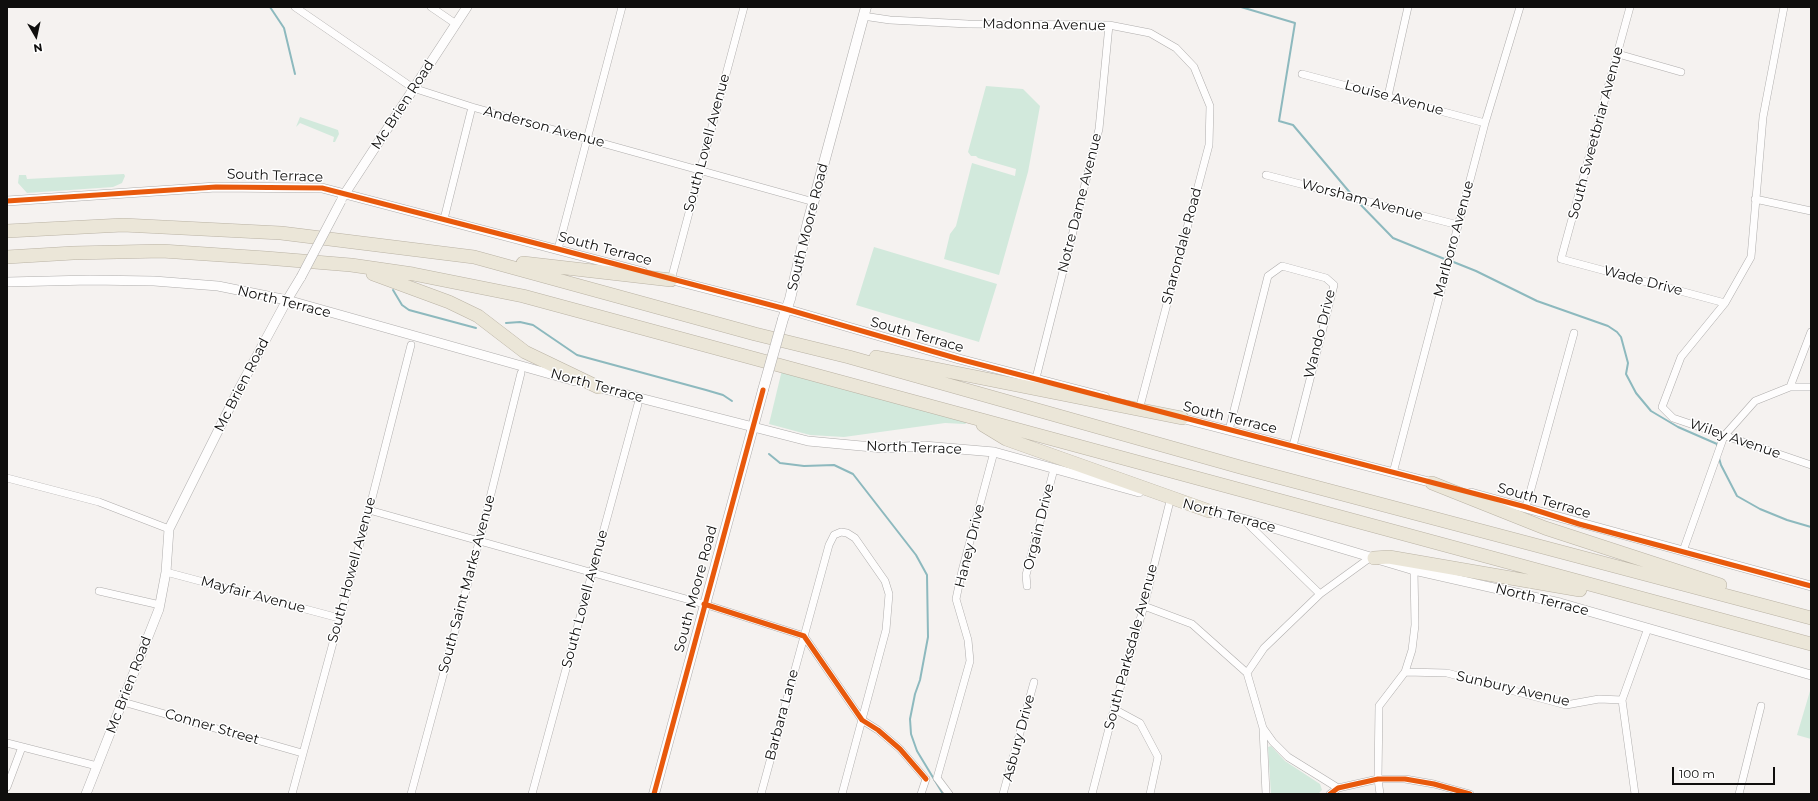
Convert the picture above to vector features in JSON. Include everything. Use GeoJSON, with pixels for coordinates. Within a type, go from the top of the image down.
{"type":"FeatureCollection","features":[{"type":"Feature","properties":{"kind":"highway"},"geometry":{"type":"LineString","coordinates":[[7,231],[123,225],[281,233],[474,258],[671,280]]}},
{"type":"Feature","properties":{"kind":"highway"},"geometry":{"type":"LineString","coordinates":[[7,257],[73,253],[162,251],[351,265],[413,274],[523,296],[1811,644]]}},
{"type":"Feature","properties":{"kind":"highway"},"geometry":{"type":"LineString","coordinates":[[474,258],[755,334],[849,357],[1240,467],[1811,618]]}},
{"type":"Feature","properties":{"kind":"highway"},"geometry":{"type":"LineString","coordinates":[[351,265],[449,302],[478,316],[525,352],[598,387]]}},
{"type":"Feature","properties":{"kind":"highway"},"geometry":{"type":"LineString","coordinates":[[849,357],[866,354],[1182,418]]}},
{"type":"Feature","properties":{"kind":"highway"},"geometry":{"type":"LineString","coordinates":[[969,417],[1006,439],[1209,511]]}},
{"type":"Feature","properties":{"kind":"highway"},"geometry":{"type":"LineString","coordinates":[[1432,483],[1545,528],[1672,571],[1770,600],[1811,614]]}},
{"type":"Feature","properties":{"kind":"highway"},"geometry":{"type":"LineString","coordinates":[[1373,557],[1389,557],[1662,604]]}},
{"type":"Feature","properties":{"kind":"main road","name":"South Moore Road"},"geometry":{"type":"LineString","coordinates":[[654,794],[864,12]]}},
{"type":"Feature","properties":{"kind":"street","name":"Anderson Avenue"},"geometry":{"type":"LineString","coordinates":[[296,7],[413,88],[472,107],[588,140],[814,202]]}},
{"type":"Feature","properties":{"kind":"street"},"geometry":{"type":"LineString","coordinates":[[431,7],[456,24]]}},
{"type":"Feature","properties":{"kind":"street","name":"Mc Brien Road"},"geometry":{"type":"LineString","coordinates":[[86,794],[160,605],[166,572],[169,529],[239,389],[287,300],[302,277],[342,198],[467,7]]}},
{"type":"Feature","properties":{"kind":"street"},"geometry":{"type":"LineString","coordinates":[[558,248],[588,140],[622,7]]}},
{"type":"Feature","properties":{"kind":"street","name":"South Lovell Avenue"},"geometry":{"type":"LineString","coordinates":[[671,280],[744,7]]}},
{"type":"Feature","properties":{"kind":"street"},"geometry":{"type":"LineString","coordinates":[[1388,96],[1408,7]]}},
{"type":"Feature","properties":{"kind":"street","name":"Marlboro Avenue"},"geometry":{"type":"LineString","coordinates":[[1393,473],[1485,123],[1520,7]]}},
{"type":"Feature","properties":{"kind":"street","name":"South Sweetbriar Avenue"},"geometry":{"type":"LineString","coordinates":[[1561,259],[1630,7]]}},
{"type":"Feature","properties":{"kind":"street"},"geometry":{"type":"LineString","coordinates":[[1725,303],[1751,257],[1763,117],[1784,7]]}},
{"type":"Feature","properties":{"kind":"street","name":"Madonna Avenue"},"geometry":{"type":"LineString","coordinates":[[864,12],[890,20],[968,24],[1109,25],[1150,33],[1176,48],[1194,67],[1203,84]]}},
{"type":"Feature","properties":{"kind":"street","name":"Notre Dame Avenue"},"geometry":{"type":"LineString","coordinates":[[1036,378],[1099,129],[1109,25]]}},
{"type":"Feature","properties":{"kind":"street"},"geometry":{"type":"LineString","coordinates":[[1618,54],[1681,72]]}},
{"type":"Feature","properties":{"kind":"street","name":"Louise Avenue"},"geometry":{"type":"LineString","coordinates":[[1302,74],[1485,123]]}},
{"type":"Feature","properties":{"kind":"street","name":"Sharondale Road"},"geometry":{"type":"LineString","coordinates":[[1140,406],[1209,145],[1210,106],[1203,84]]}},
{"type":"Feature","properties":{"kind":"street"},"geometry":{"type":"LineString","coordinates":[[444,219],[472,107]]}},
{"type":"Feature","properties":{"kind":"street","name":"Worsham Avenue"},"geometry":{"type":"LineString","coordinates":[[1266,175],[1458,225]]}},
{"type":"Feature","properties":{"kind":"street","name":"South Terrace"},"geometry":{"type":"LineString","coordinates":[[7,201],[216,186],[322,188],[342,198],[444,219],[558,248],[784,314],[1036,378],[1182,418],[1526,507],[1579,524],[1811,586]]}},
{"type":"Feature","properties":{"kind":"street"},"geometry":{"type":"LineString","coordinates":[[1755,199],[1811,212]]}},
{"type":"Feature","properties":{"kind":"street","name":"Wade Drive"},"geometry":{"type":"LineString","coordinates":[[1561,259],[1725,303]]}},
{"type":"Feature","properties":{"kind":"street","name":"Wando Drive"},"geometry":{"type":"LineString","coordinates":[[1229,430],[1268,276],[1282,266],[1326,278],[1334,285],[1293,446]]}},
{"type":"Feature","properties":{"kind":"street","name":"North Terrace"},"geometry":{"type":"LineString","coordinates":[[7,282],[154,281],[218,286],[287,300],[598,387],[808,441],[837,445],[883,448],[924,446],[994,452],[1170,501],[1243,519],[1414,570],[1560,604],[1811,675]]}},
{"type":"Feature","properties":{"kind":"street","name":"Wiley Avenue"},"geometry":{"type":"LineString","coordinates":[[1725,303],[1681,357],[1662,407],[1673,418],[1811,465]]}},
{"type":"Feature","properties":{"kind":"street"},"geometry":{"type":"LineString","coordinates":[[1790,387],[1811,332]]}},
{"type":"Feature","properties":{"kind":"street"},"geometry":{"type":"LineString","coordinates":[[1526,507],[1574,333]]}},
{"type":"Feature","properties":{"kind":"street","name":"South Howell Avenue"},"geometry":{"type":"LineString","coordinates":[[292,794],[412,345]]}},
{"type":"Feature","properties":{"kind":"street","name":"South Saint Marks Avenue"},"geometry":{"type":"LineString","coordinates":[[411,794],[479,542],[521,373]]}},
{"type":"Feature","properties":{"kind":"street"},"geometry":{"type":"LineString","coordinates":[[1683,551],[1724,436],[1755,401],[1790,387],[1811,387]]}},
{"type":"Feature","properties":{"kind":"street","name":"South Lovell Avenue"},"geometry":{"type":"LineString","coordinates":[[532,794],[638,404]]}},
{"type":"Feature","properties":{"kind":"street","name":"Haney Drive"},"geometry":{"type":"LineString","coordinates":[[937,778],[970,661],[968,640],[956,599],[994,452]]}},
{"type":"Feature","properties":{"kind":"street","name":"Orgain Drive"},"geometry":{"type":"LineString","coordinates":[[1026,586],[1026,575],[1054,469]]}},
{"type":"Feature","properties":{"kind":"street"},"geometry":{"type":"LineString","coordinates":[[7,478],[99,502],[169,529]]}},
{"type":"Feature","properties":{"kind":"street","name":"South Parksdale Avenue"},"geometry":{"type":"LineString","coordinates":[[1092,794],[1114,709],[1144,606],[1170,501]]}},
{"type":"Feature","properties":{"kind":"street"},"geometry":{"type":"LineString","coordinates":[[369,510],[592,574],[704,604],[804,636],[862,720],[878,730],[900,749],[926,779]]}},
{"type":"Feature","properties":{"kind":"street"},"geometry":{"type":"LineString","coordinates":[[1243,519],[1320,594]]}},
{"type":"Feature","properties":{"kind":"street","name":"Barbara Lane"},"geometry":{"type":"LineString","coordinates":[[761,794],[829,545],[834,535],[841,532],[847,533],[854,538],[885,581],[889,594],[886,630],[862,720]]}},
{"type":"Feature","properties":{"kind":"street"},"geometry":{"type":"LineString","coordinates":[[1247,673],[1264,648],[1320,594],[1373,557]]}},
{"type":"Feature","properties":{"kind":"street"},"geometry":{"type":"LineString","coordinates":[[1380,794],[1378,779],[1379,706],[1405,672],[1412,650],[1415,625],[1414,570]]}},
{"type":"Feature","properties":{"kind":"street","name":"Mayfair Avenue"},"geometry":{"type":"LineString","coordinates":[[166,572],[340,618]]}},
{"type":"Feature","properties":{"kind":"street"},"geometry":{"type":"LineString","coordinates":[[99,591],[160,605]]}},
{"type":"Feature","properties":{"kind":"street"},"geometry":{"type":"LineString","coordinates":[[1144,606],[1192,624],[1247,673],[1263,728],[1266,794]]}},
{"type":"Feature","properties":{"kind":"street"},"geometry":{"type":"LineString","coordinates":[[1635,794],[1622,700],[1648,628]]}},
{"type":"Feature","properties":{"kind":"street","name":"Sunbury Avenue"},"geometry":{"type":"LineString","coordinates":[[1405,672],[1447,673],[1566,705],[1599,699],[1622,700]]}},
{"type":"Feature","properties":{"kind":"street","name":"Asbury Drive"},"geometry":{"type":"LineString","coordinates":[[1003,794],[1034,682]]}},
{"type":"Feature","properties":{"kind":"street","name":"Conner Street"},"geometry":{"type":"LineString","coordinates":[[123,702],[302,753]]}},
{"type":"Feature","properties":{"kind":"street"},"geometry":{"type":"LineString","coordinates":[[1739,794],[1761,706]]}},
{"type":"Feature","properties":{"kind":"street"},"geometry":{"type":"LineString","coordinates":[[1114,709],[1140,723],[1158,757],[1150,794]]}},
{"type":"Feature","properties":{"kind":"street"},"geometry":{"type":"LineString","coordinates":[[842,794],[862,720]]}},
{"type":"Feature","properties":{"kind":"street"},"geometry":{"type":"LineString","coordinates":[[1263,728],[1273,742],[1288,757],[1338,788]]}},
{"type":"Feature","properties":{"kind":"street"},"geometry":{"type":"LineString","coordinates":[[7,743],[97,766]]}},
{"type":"Feature","properties":{"kind":"street"},"geometry":{"type":"LineString","coordinates":[[7,788],[22,747]]}},
{"type":"Feature","properties":{"kind":"street"},"geometry":{"type":"LineString","coordinates":[[926,779],[937,778],[949,794]]}},
{"type":"Feature","properties":{"kind":"street"},"geometry":{"type":"LineString","coordinates":[[921,794],[926,779]]}},
{"type":"Feature","properties":{"kind":"street"},"geometry":{"type":"LineString","coordinates":[[1330,794],[1338,788],[1378,779],[1405,780],[1434,784],[1470,794]]}},
{"type":"Feature","properties":{"kind":"green space"},"geometry":{"type":"Polygon","coordinates":[[[986,86],[1023,89],[1040,106],[1028,172],[999,275],[944,259],[950,234],[956,226],[972,163],[1015,176],[1016,169],[978,158],[976,156],[971,156],[968,152],[986,86]]]}},
{"type":"Feature","properties":{"kind":"green space"},"geometry":{"type":"Polygon","coordinates":[[[300,117],[338,130],[339,134],[335,142],[333,142],[334,137],[300,123],[296,127],[300,117]]]}},
{"type":"Feature","properties":{"kind":"green space"},"geometry":{"type":"Polygon","coordinates":[[[124,174],[125,176],[122,183],[113,187],[27,193],[18,183],[19,175],[26,175],[27,179],[124,174]]]}},
{"type":"Feature","properties":{"kind":"green space"},"geometry":{"type":"Polygon","coordinates":[[[874,247],[997,284],[979,342],[856,305],[874,247]]]}},
{"type":"Feature","properties":{"kind":"green space"},"geometry":{"type":"Polygon","coordinates":[[[782,370],[968,422],[965,424],[945,423],[844,437],[810,435],[769,424],[782,370]]]}},
{"type":"Feature","properties":{"kind":"green space"},"geometry":{"type":"Polygon","coordinates":[[[1811,691],[1811,739],[1797,735],[1811,691]]]}},
{"type":"Feature","properties":{"kind":"green space"},"geometry":{"type":"Polygon","coordinates":[[[1271,746],[1285,761],[1320,784],[1322,790],[1318,794],[1271,794],[1268,747],[1271,746]]]}},
{"type":"Feature","properties":{"kind":"waterway"},"geometry":{"type":"LineString","coordinates":[[270,7],[284,28],[295,74]]}},
{"type":"Feature","properties":{"kind":"waterway"},"geometry":{"type":"LineString","coordinates":[[1241,7],[1295,23],[1279,121],[1293,125],[1352,195]]}},
{"type":"Feature","properties":{"kind":"waterway"},"geometry":{"type":"LineString","coordinates":[[1357,201],[1393,238],[1447,260]]}},
{"type":"Feature","properties":{"kind":"waterway"},"geometry":{"type":"LineString","coordinates":[[1451,261],[1476,271],[1537,301],[1608,326],[1617,332],[1621,337],[1628,363],[1626,374],[1636,393],[1651,411],[1678,427],[1717,444],[1717,446]]}},
{"type":"Feature","properties":{"kind":"waterway"},"geometry":{"type":"LineString","coordinates":[[393,290],[402,305],[409,310],[476,328]]}},
{"type":"Feature","properties":{"kind":"waterway"},"geometry":{"type":"LineString","coordinates":[[506,323],[520,322],[533,325],[577,355],[723,395],[732,401]]}},
{"type":"Feature","properties":{"kind":"waterway"},"geometry":{"type":"LineString","coordinates":[[769,454],[780,463],[804,466],[834,465],[853,474],[916,555],[927,575],[928,637],[920,680],[915,694],[910,719],[911,734],[917,751],[943,794]]}},
{"type":"Feature","properties":{"kind":"waterway"},"geometry":{"type":"LineString","coordinates":[[1719,458],[1737,496],[1760,509],[1787,520],[1811,527]]}},
{"type":"Feature","properties":{"kind":"cycle path"},"geometry":{"type":"LineString","coordinates":[[7,201],[216,187],[322,188],[786,309],[959,359],[1526,507],[1579,524],[1811,586]]}},
{"type":"Feature","properties":{"kind":"cycle path"},"geometry":{"type":"LineString","coordinates":[[654,794],[763,390]]}},
{"type":"Feature","properties":{"kind":"cycle path"},"geometry":{"type":"LineString","coordinates":[[704,604],[804,636],[862,720],[878,730],[900,749],[926,779]]}},
{"type":"Feature","properties":{"kind":"cycle path"},"geometry":{"type":"LineString","coordinates":[[1330,794],[1338,788],[1378,779],[1405,779],[1434,784],[1470,794]]}}]}
